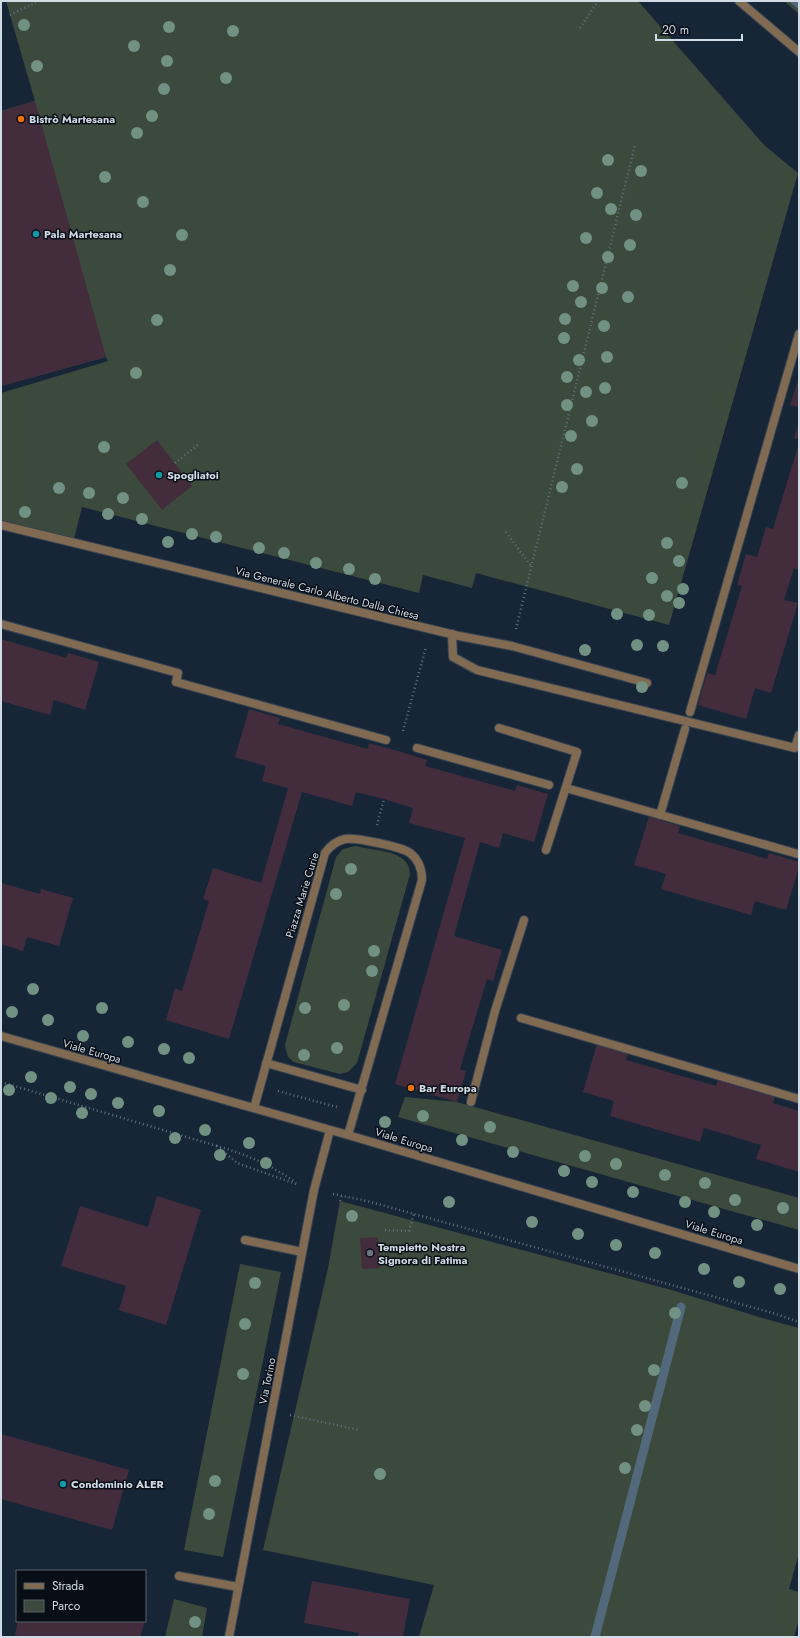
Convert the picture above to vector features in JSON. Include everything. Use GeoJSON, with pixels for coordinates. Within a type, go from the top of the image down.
{"type":"FeatureCollection","features":[{"type":"Feature","properties":{"kind":"street"},"geometry":{"type":"LineString","coordinates":[[739,1],[799,52]]}},
{"type":"Feature","properties":{"kind":"street"},"geometry":{"type":"LineString","coordinates":[[690,712],[799,334]]}},
{"type":"Feature","properties":{"kind":"street","name":"Via Generale Carlo Alberto Dalla Chiesa"},"geometry":{"type":"LineString","coordinates":[[1,525],[430,629],[512,646],[647,682]]}},
{"type":"Feature","properties":{"kind":"street"},"geometry":{"type":"LineString","coordinates":[[1,624],[178,673],[176,682],[386,740]]}},
{"type":"Feature","properties":{"kind":"street"},"geometry":{"type":"LineString","coordinates":[[452,634],[453,657],[477,670],[795,748],[799,735]]}},
{"type":"Feature","properties":{"kind":"street"},"geometry":{"type":"LineString","coordinates":[[498,728],[577,752],[546,850]]}},
{"type":"Feature","properties":{"kind":"street"},"geometry":{"type":"LineString","coordinates":[[660,815],[685,729]]}},
{"type":"Feature","properties":{"kind":"street"},"geometry":{"type":"LineString","coordinates":[[417,748],[549,785]]}},
{"type":"Feature","properties":{"kind":"street"},"geometry":{"type":"LineString","coordinates":[[566,788],[798,854]]}},
{"type":"Feature","properties":{"kind":"street","name":"Piazza Marie Curie"},"geometry":{"type":"LineString","coordinates":[[254,1108],[323,857],[331,846],[342,840],[356,839],[398,847],[410,852],[416,858],[420,866],[422,880],[348,1135]]}},
{"type":"Feature","properties":{"kind":"street"},"geometry":{"type":"LineString","coordinates":[[471,1102],[495,1011],[524,920]]}},
{"type":"Feature","properties":{"kind":"street"},"geometry":{"type":"LineString","coordinates":[[521,1018],[799,1099]]}},
{"type":"Feature","properties":{"kind":"street","name":"Viale Europa"},"geometry":{"type":"LineString","coordinates":[[1,1036],[348,1135],[799,1269]]}},
{"type":"Feature","properties":{"kind":"street"},"geometry":{"type":"LineString","coordinates":[[266,1063],[362,1090]]}},
{"type":"Feature","properties":{"kind":"street","name":"Via Torino"},"geometry":{"type":"LineString","coordinates":[[229,1637],[314,1190],[330,1130]]}},
{"type":"Feature","properties":{"kind":"street"},"geometry":{"type":"LineString","coordinates":[[245,1240],[302,1252]]}},
{"type":"Feature","properties":{"kind":"street"},"geometry":{"type":"LineString","coordinates":[[179,1576],[238,1587]]}},
{"type":"Feature","properties":{"kind":"path"},"geometry":{"type":"LineString","coordinates":[[10,15],[38,1]]}},
{"type":"Feature","properties":{"kind":"path"},"geometry":{"type":"LineString","coordinates":[[580,28],[598,1]]}},
{"type":"Feature","properties":{"kind":"path"},"geometry":{"type":"LineString","coordinates":[[512,646],[635,146]]}},
{"type":"Feature","properties":{"kind":"path"},"geometry":{"type":"LineString","coordinates":[[174,463],[199,444]]}},
{"type":"Feature","properties":{"kind":"path"},"geometry":{"type":"LineString","coordinates":[[506,532],[531,567]]}},
{"type":"Feature","properties":{"kind":"path"},"geometry":{"type":"LineString","coordinates":[[402,737],[430,629]]}},
{"type":"Feature","properties":{"kind":"path"},"geometry":{"type":"LineString","coordinates":[[372,842],[384,799]]}},
{"type":"Feature","properties":{"kind":"path"},"geometry":{"type":"LineString","coordinates":[[1,1082],[235,1151],[271,1166],[300,1186],[237,1163],[217,1146]]}},
{"type":"Feature","properties":{"kind":"path"},"geometry":{"type":"LineString","coordinates":[[260,1086],[355,1112]]}},
{"type":"Feature","properties":{"kind":"path"},"geometry":{"type":"LineString","coordinates":[[314,1190],[342,1195],[414,1213],[773,1313],[799,1322]]}},
{"type":"Feature","properties":{"kind":"path"},"geometry":{"type":"LineString","coordinates":[[340,1201],[342,1195]]}},
{"type":"Feature","properties":{"kind":"path"},"geometry":{"type":"LineString","coordinates":[[385,1230],[409,1231],[414,1213]]}},
{"type":"Feature","properties":{"kind":"path"},"geometry":{"type":"LineString","coordinates":[[272,1412],[359,1430]]}},
{"type":"Feature","properties":{"kind":"green space"},"geometry":{"type":"Polygon","coordinates":[[[6,1],[638,1],[764,145],[798,173],[669,625],[476,573],[472,588],[423,575],[419,593],[82,507],[74,539],[1,520],[1,393],[108,361],[106,357],[1,386],[1,111],[35,101],[6,1]]]}},
{"type":"Feature","properties":{"kind":"green space"},"geometry":{"type":"Polygon","coordinates":[[[784,1],[799,1],[799,14],[784,1]]]}},
{"type":"Feature","properties":{"kind":"green space"},"geometry":{"type":"Polygon","coordinates":[[[355,846],[380,850],[397,855],[404,860],[408,866],[410,874],[357,1063],[348,1072],[340,1074],[294,1062],[288,1057],[285,1045],[336,857],[343,849],[355,846]]]}},
{"type":"Feature","properties":{"kind":"green space"},"geometry":{"type":"Polygon","coordinates":[[[405,1097],[457,1102],[799,1198],[799,1230],[398,1117],[405,1097]]]}},
{"type":"Feature","properties":{"kind":"green space"},"geometry":{"type":"Polygon","coordinates":[[[340,1201],[675,1291],[799,1328],[799,1553],[789,1589],[799,1592],[799,1619],[794,1637],[419,1637],[434,1585],[263,1550],[328,1268],[340,1201]]]}},
{"type":"Feature","properties":{"kind":"green space"},"geometry":{"type":"Polygon","coordinates":[[[240,1264],[281,1272],[223,1557],[184,1550],[240,1264]]]}},
{"type":"Feature","properties":{"kind":"green space"},"geometry":{"type":"Polygon","coordinates":[[[174,1599],[207,1608],[202,1637],[165,1637],[174,1599]]]}},
{"type":"Feature","properties":{"kind":"building","name":"Pala Martesana"},"geometry":{"type":"Polygon","coordinates":[[[35,101],[106,357],[1,386],[1,111],[35,101]]]}},
{"type":"Feature","properties":{"kind":"building"},"geometry":{"type":"Polygon","coordinates":[[[799,377],[799,407],[790,405],[799,377]]]}},
{"type":"Feature","properties":{"kind":"building"},"geometry":{"type":"Polygon","coordinates":[[[799,422],[799,439],[794,438],[799,422]]]}},
{"type":"Feature","properties":{"kind":"building","name":"Spogliatoi"},"geometry":{"type":"Polygon","coordinates":[[[157,440],[192,486],[162,510],[126,464],[157,440]]]}},
{"type":"Feature","properties":{"kind":"building"},"geometry":{"type":"Polygon","coordinates":[[[799,443],[799,570],[794,568],[784,600],[798,603],[771,693],[755,688],[746,719],[698,705],[707,673],[715,675],[742,586],[737,585],[746,554],[757,557],[766,527],[773,529],[799,443]]]}},
{"type":"Feature","properties":{"kind":"building"},"geometry":{"type":"Polygon","coordinates":[[[1,639],[66,658],[68,653],[99,662],[85,710],[54,700],[50,715],[1,701],[1,639]]]}},
{"type":"Feature","properties":{"kind":"building"},"geometry":{"type":"Polygon","coordinates":[[[249,709],[280,718],[278,724],[368,749],[369,743],[427,760],[425,766],[515,791],[517,785],[548,794],[534,842],[503,833],[499,848],[480,842],[454,936],[502,950],[493,981],[487,979],[460,1069],[466,1071],[457,1102],[395,1084],[465,838],[409,823],[413,808],[384,799],[356,792],[352,806],[302,792],[229,1039],[166,1020],[175,988],[182,991],[209,901],[203,899],[213,868],[261,883],[288,788],[262,781],[266,766],[235,757],[249,709]]]}},
{"type":"Feature","properties":{"kind":"building"},"geometry":{"type":"Polygon","coordinates":[[[649,817],[680,826],[678,833],[767,859],[769,853],[799,862],[799,867],[786,910],[755,901],[751,915],[661,889],[666,874],[634,865],[649,817]]]}},
{"type":"Feature","properties":{"kind":"building"},"geometry":{"type":"Polygon","coordinates":[[[1,883],[40,894],[41,889],[73,898],[59,946],[27,937],[23,951],[1,944],[1,883]]]}},
{"type":"Feature","properties":{"kind":"building"},"geometry":{"type":"Polygon","coordinates":[[[597,1044],[628,1053],[626,1060],[716,1086],[718,1080],[775,1097],[773,1103],[799,1111],[799,1172],[756,1159],[761,1145],[704,1128],[700,1142],[610,1116],[614,1101],[583,1092],[597,1044]]]}},
{"type":"Feature","properties":{"kind":"building"},"geometry":{"type":"Polygon","coordinates":[[[157,1196],[201,1210],[166,1325],[119,1310],[126,1286],[61,1266],[80,1206],[148,1227],[157,1196]]]}},
{"type":"Feature","properties":{"kind":"building","name":"Tempietto Nostra Signora di Fatima"},"geometry":{"type":"Polygon","coordinates":[[[378,1237],[380,1268],[362,1269],[360,1238],[378,1237]]]}},
{"type":"Feature","properties":{"kind":"building","name":"Condominio ALER"},"geometry":{"type":"Polygon","coordinates":[[[1,1434],[129,1470],[112,1530],[1,1499],[1,1434]]]}},
{"type":"Feature","properties":{"kind":"building"},"geometry":{"type":"Polygon","coordinates":[[[312,1581],[410,1599],[403,1637],[358,1637],[359,1633],[304,1623],[312,1581]]]}},
{"type":"Feature","properties":{"kind":"building"},"geometry":{"type":"Polygon","coordinates":[[[18,1622],[145,1622],[140,1637],[23,1637],[15,1635],[18,1622]]]}},
{"type":"Feature","properties":{"kind":"waterway"},"geometry":{"type":"LineString","coordinates":[[795,1],[799,4]]}},
{"type":"Feature","properties":{"kind":"waterway"},"geometry":{"type":"LineString","coordinates":[[595,1637],[681,1307]]}},
{"type":"Feature","properties":{"kind":"place","name":"Bistrò Martesana"},"geometry":{"type":"Point","coordinates":[21,119]}},
{"type":"Feature","properties":{"kind":"place","name":"Pala Martesana"},"geometry":{"type":"Point","coordinates":[36,234]}},
{"type":"Feature","properties":{"kind":"place","name":"Spogliatoi"},"geometry":{"type":"Point","coordinates":[159,475]}},
{"type":"Feature","properties":{"kind":"place","name":"Bar Europa"},"geometry":{"type":"Point","coordinates":[411,1088]}},
{"type":"Feature","properties":{"kind":"place","name":"Tempietto Nostra Signora di Fatima"},"geometry":{"type":"Point","coordinates":[370,1253]}},
{"type":"Feature","properties":{"kind":"place","name":"Condominio ALER"},"geometry":{"type":"Point","coordinates":[63,1484]}}]}
